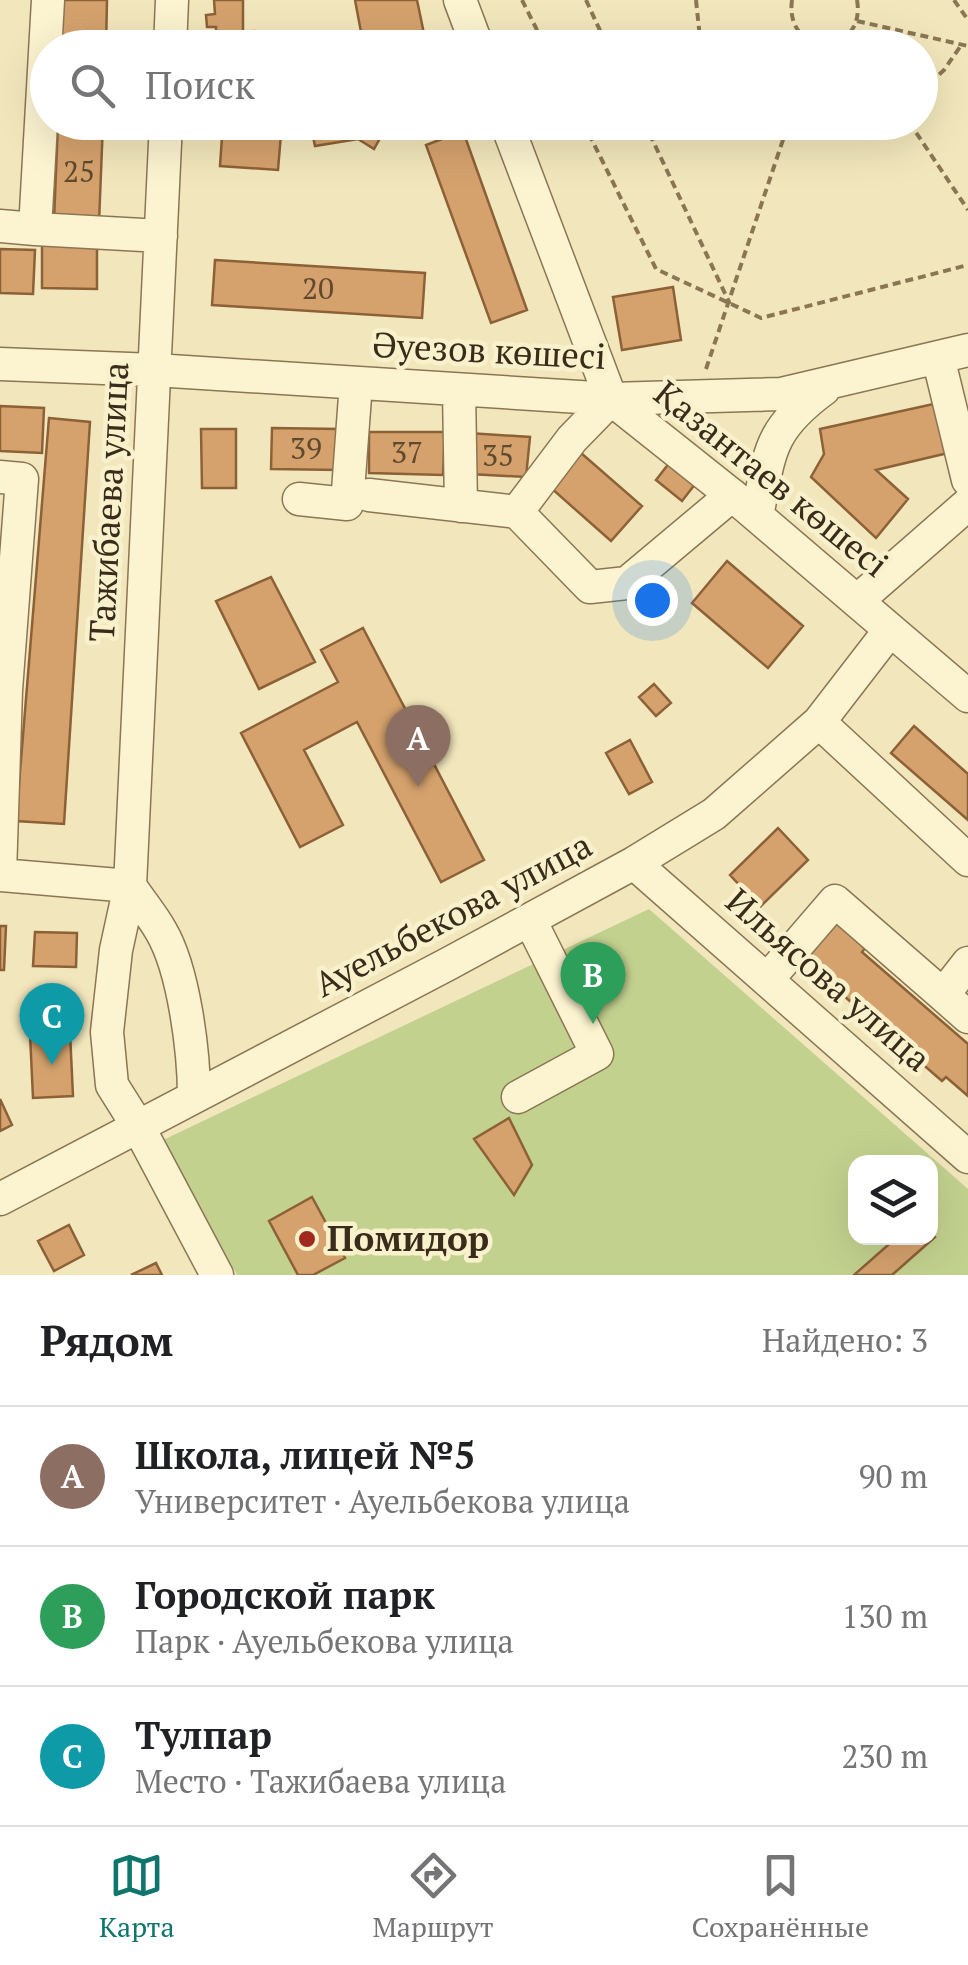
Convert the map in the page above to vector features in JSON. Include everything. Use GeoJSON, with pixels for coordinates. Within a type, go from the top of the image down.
{"type":"FeatureCollection","features":[{"type":"Feature","properties":{"kind":"street"},"geometry":{"type":"LineString","coordinates":[[46,30],[48,0]]}},
{"type":"Feature","properties":{"kind":"street"},"geometry":{"type":"LineString","coordinates":[[171,30],[172,0]]}},
{"type":"Feature","properties":{"kind":"street"},"geometry":{"type":"LineString","coordinates":[[460,0],[471,30]]}},
{"type":"Feature","properties":{"kind":"street"},"geometry":{"type":"LineString","coordinates":[[35,228],[40,140]]}},
{"type":"Feature","properties":{"kind":"street","name":"Тажибаева улица"},"geometry":{"type":"LineString","coordinates":[[165,140],[130,886],[116,950],[108,1032],[112,1085],[217,1275]]}},
{"type":"Feature","properties":{"kind":"street","name":"Қазантаев көшесі"},"geometry":{"type":"LineString","coordinates":[[513,140],[611,399],[968,696]]}},
{"type":"Feature","properties":{"kind":"street"},"geometry":{"type":"LineString","coordinates":[[0,226],[161,236]]}},
{"type":"Feature","properties":{"kind":"street"},"geometry":{"type":"LineString","coordinates":[[953,353],[968,480]]}},
{"type":"Feature","properties":{"kind":"street","name":"Әуезов көшесі"},"geometry":{"type":"LineString","coordinates":[[0,364],[611,399],[781,394],[953,353]]}},
{"type":"Feature","properties":{"kind":"street"},"geometry":{"type":"LineString","coordinates":[[369,495],[517,512],[590,587],[627,583],[744,506],[771,446],[796,410],[835,381]]}},
{"type":"Feature","properties":{"kind":"street"},"geometry":{"type":"LineString","coordinates":[[299,499],[347,504],[356,383]]}},
{"type":"Feature","properties":{"kind":"street"},"geometry":{"type":"LineString","coordinates":[[459,390],[461,506]]}},
{"type":"Feature","properties":{"kind":"street"},"geometry":{"type":"LineString","coordinates":[[517,512],[572,439],[611,399]]}},
{"type":"Feature","properties":{"kind":"street"},"geometry":{"type":"LineString","coordinates":[[0,476],[22,479],[6,690],[0,874],[130,886],[163,934],[185,1005],[194,1064],[194,1098]]}},
{"type":"Feature","properties":{"kind":"street"},"geometry":{"type":"LineString","coordinates":[[857,601],[968,504]]}},
{"type":"Feature","properties":{"kind":"street","name":"Ауельбекова улица"},"geometry":{"type":"LineString","coordinates":[[0,1199],[530,920],[714,814],[820,722],[890,630]]}},
{"type":"Feature","properties":{"kind":"street"},"geometry":{"type":"LineString","coordinates":[[820,722],[968,860]]}},
{"type":"Feature","properties":{"kind":"street","name":"Ильясова улица"},"geometry":{"type":"LineString","coordinates":[[634,863],[964,1145]]}},
{"type":"Feature","properties":{"kind":"street"},"geometry":{"type":"LineString","coordinates":[[767,980],[835,901],[968,1017]]}},
{"type":"Feature","properties":{"kind":"street"},"geometry":{"type":"LineString","coordinates":[[518,1097],[597,1054],[530,920]]}},
{"type":"Feature","properties":{"kind":"street"},"geometry":{"type":"LineString","coordinates":[[943,995],[968,962]]}},
{"type":"Feature","properties":{"kind":"path"},"geometry":{"type":"LineString","coordinates":[[522,0],[537,30]]}},
{"type":"Feature","properties":{"kind":"path"},"geometry":{"type":"LineString","coordinates":[[586,0],[600,30]]}},
{"type":"Feature","properties":{"kind":"path"},"geometry":{"type":"LineString","coordinates":[[696,0],[700,30]]}},
{"type":"Feature","properties":{"kind":"path"},"geometry":{"type":"LineString","coordinates":[[792,0],[792,21],[798,30]]}},
{"type":"Feature","properties":{"kind":"path"},"geometry":{"type":"LineString","coordinates":[[850,30],[856,20],[856,0]]}},
{"type":"Feature","properties":{"kind":"path"},"geometry":{"type":"LineString","coordinates":[[954,0],[968,20]]}},
{"type":"Feature","properties":{"kind":"path"},"geometry":{"type":"LineString","coordinates":[[856,20],[900,30]]}},
{"type":"Feature","properties":{"kind":"path"},"geometry":{"type":"LineString","coordinates":[[938,39],[965,45],[938,76]]}},
{"type":"Feature","properties":{"kind":"path"},"geometry":{"type":"LineString","coordinates":[[592,140],[656,270],[761,318],[968,265]]}},
{"type":"Feature","properties":{"kind":"path"},"geometry":{"type":"LineString","coordinates":[[653,140],[730,304]]}},
{"type":"Feature","properties":{"kind":"path"},"geometry":{"type":"LineString","coordinates":[[696,396],[783,140]]}},
{"type":"Feature","properties":{"kind":"path"},"geometry":{"type":"LineString","coordinates":[[921,140],[968,210]]}},
{"type":"Feature","properties":{"kind":"green space"},"geometry":{"type":"Polygon","coordinates":[[[649,909],[929,1155],[848,1155],[848,1245],[938,1245],[938,1163],[968,1189],[968,1275],[237,1275],[163,1140],[649,909]]]}},
{"type":"Feature","properties":{"kind":"building"},"geometry":{"type":"Polygon","coordinates":[[[62,0],[107,0],[106,30],[61,30],[62,0]]]}},
{"type":"Feature","properties":{"kind":"building"},"geometry":{"type":"Polygon","coordinates":[[[214,0],[243,0],[243,30],[207,27],[206,15],[215,14],[214,0]]]}},
{"type":"Feature","properties":{"kind":"building"},"geometry":{"type":"Polygon","coordinates":[[[355,0],[417,0],[423,30],[361,30],[355,0]]]}},
{"type":"Feature","properties":{"kind":"building"},"geometry":{"type":"Polygon","coordinates":[[[57,140],[102,140],[99,223],[54,221],[57,140]]]}},
{"type":"Feature","properties":{"kind":"building"},"geometry":{"type":"Polygon","coordinates":[[[222,140],[280,140],[278,170],[220,166],[222,140]]]}},
{"type":"Feature","properties":{"kind":"building"},"geometry":{"type":"Polygon","coordinates":[[[314,140],[352,140],[315,146],[314,140]]]}},
{"type":"Feature","properties":{"kind":"building"},"geometry":{"type":"Polygon","coordinates":[[[360,140],[379,140],[374,149],[360,140]]]}},
{"type":"Feature","properties":{"kind":"building"},"geometry":{"type":"Polygon","coordinates":[[[439,140],[466,140],[527,310],[491,323],[426,145],[439,140]]]}},
{"type":"Feature","properties":{"kind":"building"},"geometry":{"type":"Polygon","coordinates":[[[42,240],[97,240],[97,289],[42,288],[42,240]]]}},
{"type":"Feature","properties":{"kind":"building"},"geometry":{"type":"Polygon","coordinates":[[[0,249],[35,250],[33,294],[0,293],[0,249]]]}},
{"type":"Feature","properties":{"kind":"building"},"geometry":{"type":"Polygon","coordinates":[[[215,260],[425,273],[422,318],[212,305],[215,260]]]}},
{"type":"Feature","properties":{"kind":"building"},"geometry":{"type":"Polygon","coordinates":[[[673,287],[681,340],[622,350],[613,297],[673,287]]]}},
{"type":"Feature","properties":{"kind":"building"},"geometry":{"type":"Polygon","coordinates":[[[938,403],[948,453],[876,470],[908,499],[876,538],[811,477],[824,454],[820,429],[938,403]]]}},
{"type":"Feature","properties":{"kind":"building"},"geometry":{"type":"Polygon","coordinates":[[[0,406],[44,408],[42,453],[0,451],[0,406]]]}},
{"type":"Feature","properties":{"kind":"building"},"geometry":{"type":"Polygon","coordinates":[[[49,418],[90,422],[64,824],[16,821],[49,418]]]}},
{"type":"Feature","properties":{"kind":"building"},"geometry":{"type":"Polygon","coordinates":[[[272,428],[340,429],[340,470],[271,469],[272,428]]]}},
{"type":"Feature","properties":{"kind":"building"},"geometry":{"type":"Polygon","coordinates":[[[201,429],[236,429],[236,488],[202,488],[201,429]]]}},
{"type":"Feature","properties":{"kind":"building"},"geometry":{"type":"Polygon","coordinates":[[[369,432],[445,432],[443,475],[369,473],[369,432]]]}},
{"type":"Feature","properties":{"kind":"building"},"geometry":{"type":"Polygon","coordinates":[[[468,433],[530,437],[526,477],[470,474],[468,433]]]}},
{"type":"Feature","properties":{"kind":"building"},"geometry":{"type":"Polygon","coordinates":[[[581,453],[642,506],[611,541],[551,488],[581,453]]]}},
{"type":"Feature","properties":{"kind":"building"},"geometry":{"type":"Polygon","coordinates":[[[670,462],[696,483],[682,501],[656,480],[670,462]]]}},
{"type":"Feature","properties":{"kind":"building"},"geometry":{"type":"Polygon","coordinates":[[[727,561],[803,626],[768,668],[692,603],[727,561]]]}},
{"type":"Feature","properties":{"kind":"building"},"geometry":{"type":"Polygon","coordinates":[[[271,577],[315,662],[259,689],[216,601],[271,577]]]}},
{"type":"Feature","properties":{"kind":"building"},"geometry":{"type":"Polygon","coordinates":[[[363,628],[484,860],[441,882],[357,722],[304,750],[343,825],[300,847],[241,733],[338,682],[321,650],[363,628]]]}},
{"type":"Feature","properties":{"kind":"building"},"geometry":{"type":"Polygon","coordinates":[[[654,684],[671,703],[656,716],[639,697],[654,684]]]}},
{"type":"Feature","properties":{"kind":"building"},"geometry":{"type":"Polygon","coordinates":[[[914,726],[968,774],[968,820],[891,753],[914,726]]]}},
{"type":"Feature","properties":{"kind":"building"},"geometry":{"type":"Polygon","coordinates":[[[630,740],[652,782],[629,794],[606,753],[630,740]]]}},
{"type":"Feature","properties":{"kind":"building"},"geometry":{"type":"Polygon","coordinates":[[[778,828],[808,860],[760,907],[730,875],[778,828]]]}},
{"type":"Feature","properties":{"kind":"building"},"geometry":{"type":"Polygon","coordinates":[[[836,919],[867,946],[862,952],[968,1044],[968,1096],[946,1077],[942,1081],[829,983],[832,979],[805,955],[836,919]]]}},
{"type":"Feature","properties":{"kind":"building"},"geometry":{"type":"Polygon","coordinates":[[[0,926],[6,926],[4,970],[0,970],[0,926]]]}},
{"type":"Feature","properties":{"kind":"building"},"geometry":{"type":"Polygon","coordinates":[[[35,932],[77,933],[76,967],[33,966],[35,932]]]}},
{"type":"Feature","properties":{"kind":"building"},"geometry":{"type":"Polygon","coordinates":[[[70,1032],[73,1096],[33,1098],[30,1034],[70,1032]]]}},
{"type":"Feature","properties":{"kind":"building"},"geometry":{"type":"Polygon","coordinates":[[[0,1099],[12,1125],[0,1131],[0,1099]]]}},
{"type":"Feature","properties":{"kind":"building"},"geometry":{"type":"Polygon","coordinates":[[[509,1118],[532,1165],[514,1195],[474,1139],[509,1118]]]}},
{"type":"Feature","properties":{"kind":"building","name":"Помидор"},"geometry":{"type":"Polygon","coordinates":[[[312,1197],[345,1258],[313,1275],[298,1275],[269,1221],[312,1197]]]}},
{"type":"Feature","properties":{"kind":"building"},"geometry":{"type":"Polygon","coordinates":[[[69,1225],[84,1255],[54,1271],[38,1241],[69,1225]]]}},
{"type":"Feature","properties":{"kind":"building"},"geometry":{"type":"Polygon","coordinates":[[[888,1245],[926,1245],[892,1275],[854,1275],[888,1245]]]}},
{"type":"Feature","properties":{"kind":"building"},"geometry":{"type":"Polygon","coordinates":[[[156,1263],[162,1275],[131,1275],[156,1263]]]}},
{"type":"Feature","properties":{"kind":"place","name":"Школа, лицей №5"},"geometry":{"type":"Point","coordinates":[418,787]}},
{"type":"Feature","properties":{"kind":"place","name":"Городской парк"},"geometry":{"type":"Point","coordinates":[593,1024]}},
{"type":"Feature","properties":{"kind":"place","name":"Тулпар"},"geometry":{"type":"Point","coordinates":[52,1065]}},
{"type":"Feature","properties":{"kind":"place","name":"Помидор"},"geometry":{"type":"Point","coordinates":[307,1239]}}]}
